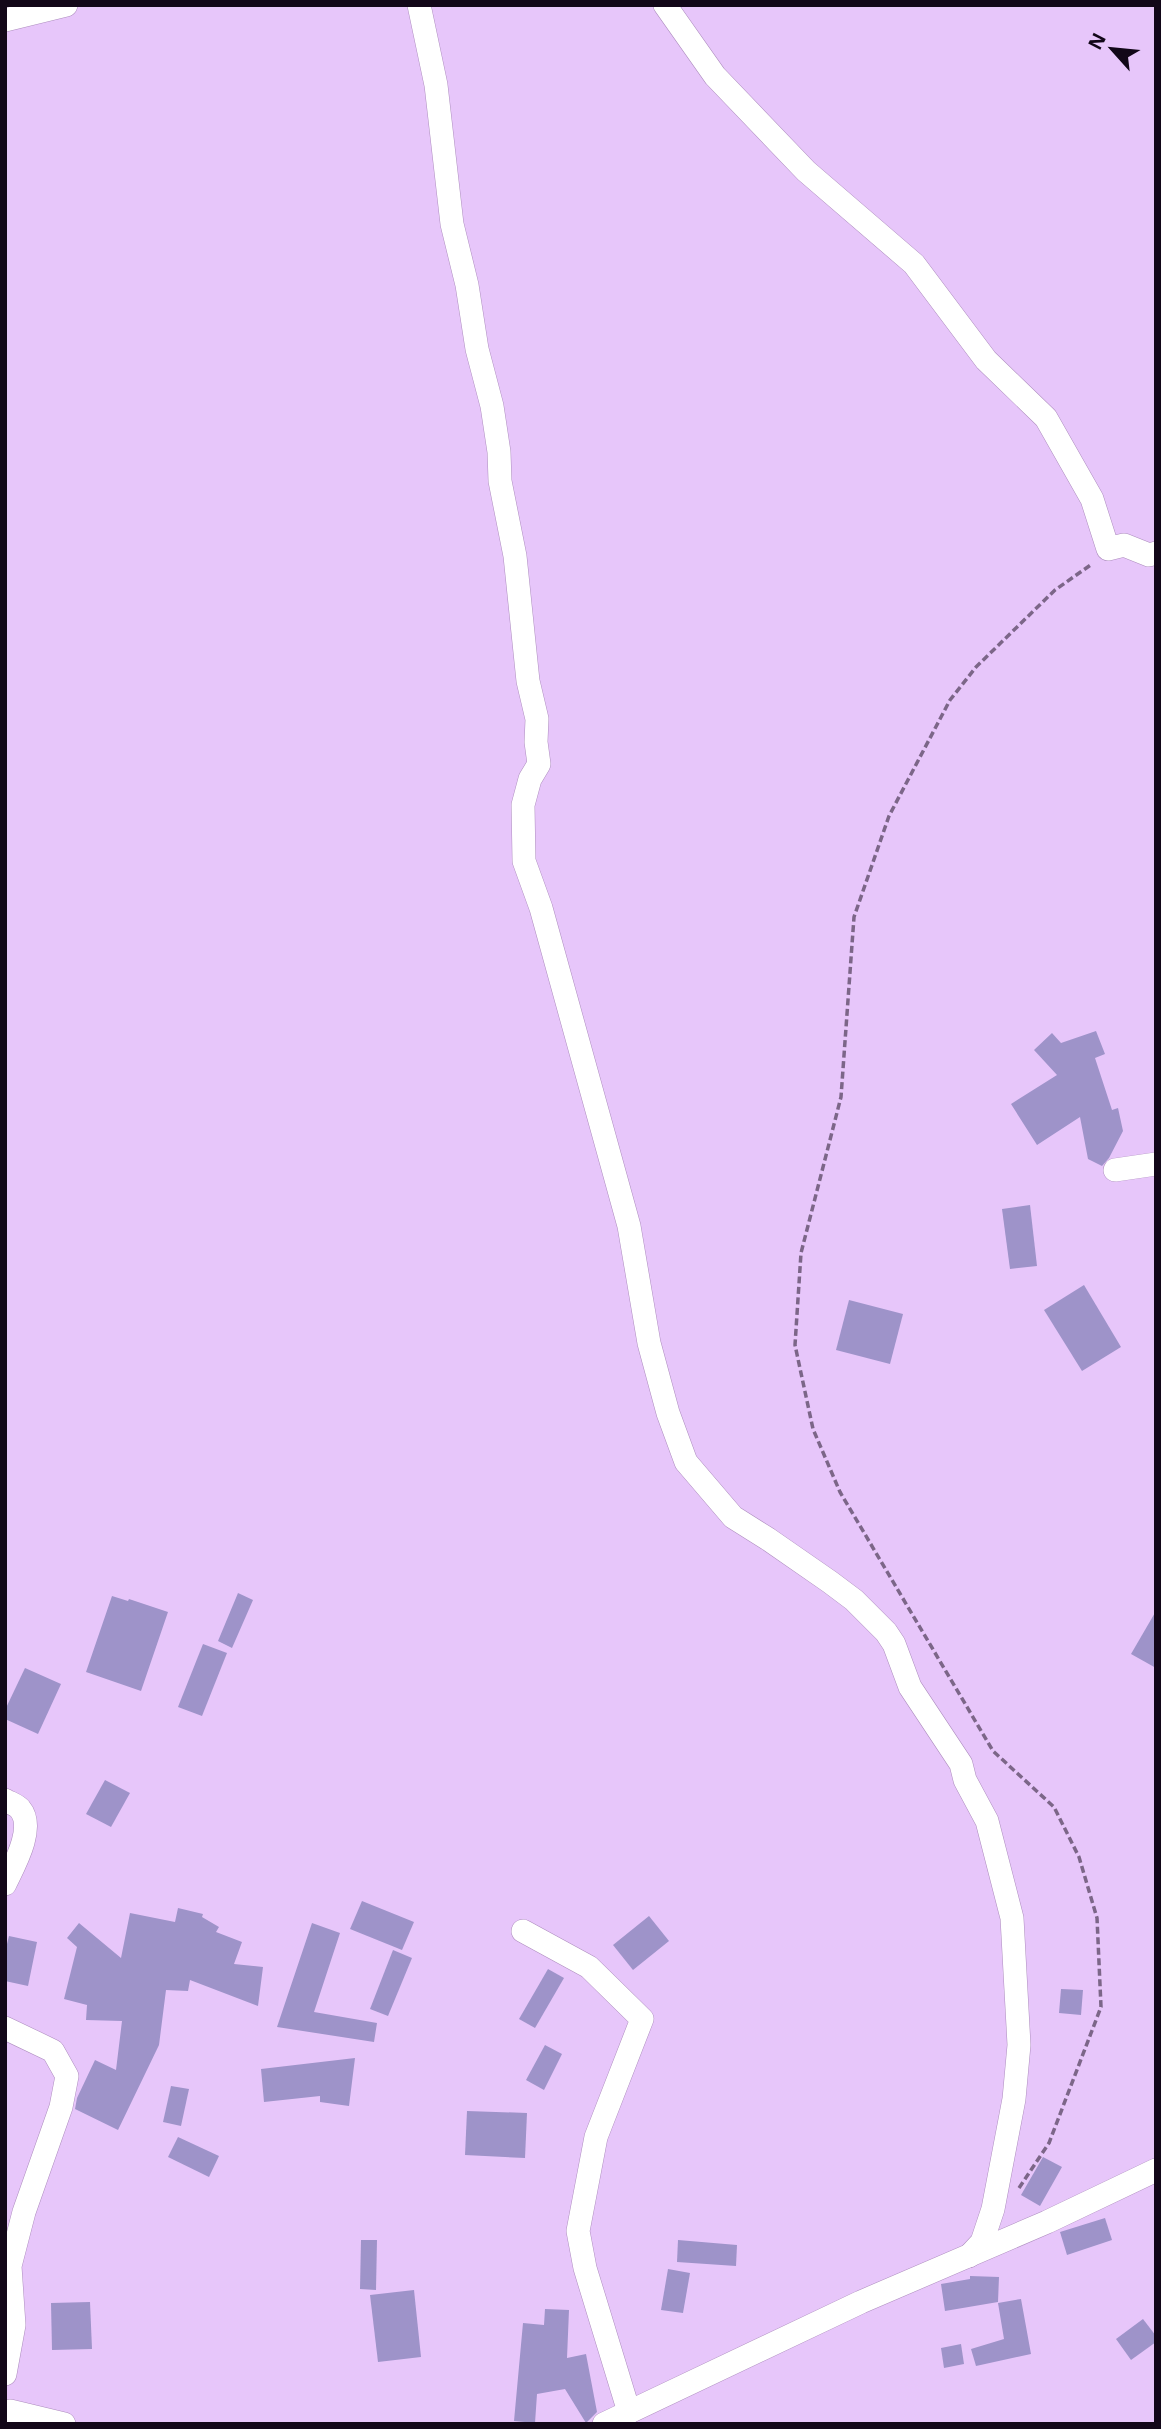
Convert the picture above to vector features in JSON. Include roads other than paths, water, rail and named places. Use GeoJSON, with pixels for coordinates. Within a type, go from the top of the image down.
{"type":"FeatureCollection","features":[{"type":"Feature","properties":{"kind":"street"},"geometry":{"type":"LineString","coordinates":[[5,20],[66,5]]}},
{"type":"Feature","properties":{"kind":"street"},"geometry":{"type":"LineString","coordinates":[[419,5],[436,85],[452,224],[467,285],[477,349],[492,406],[500,481],[515,556],[528,681],[537,719],[539,764],[530,779],[523,805],[524,861],[541,908],[629,1226],[649,1343],[668,1413],[686,1461],[733,1517],[854,1600],[886,1632],[894,1644],[910,1687],[961,1764],[965,1780],[987,1821],[1012,1918],[1019,2045],[1014,2099],[992,2209],[982,2242],[969,2256]]}},
{"type":"Feature","properties":{"kind":"street"},"geometry":{"type":"LineString","coordinates":[[665,5],[715,76],[806,171],[914,264],[986,360],[1046,418],[1092,499],[1108,549],[1124,545],[1149,555],[1156,552]]}},
{"type":"Feature","properties":{"kind":"street"},"geometry":{"type":"LineString","coordinates":[[1115,1170],[1156,1164]]}},
{"type":"Feature","properties":{"kind":"street"},"geometry":{"type":"LineString","coordinates":[[5,1800],[20,1809],[24,1817],[24,1832],[18,1859],[5,1885]]}},
{"type":"Feature","properties":{"kind":"street"},"geometry":{"type":"LineString","coordinates":[[523,1931],[589,1967],[642,2019],[596,2137],[578,2231],[585,2268],[629,2412]]}},
{"type":"Feature","properties":{"kind":"street"},"geometry":{"type":"LineString","coordinates":[[5,2028],[53,2051],[67,2076],[61,2107],[24,2213],[10,2266],[14,2325],[5,2374]]}},
{"type":"Feature","properties":{"kind":"street"},"geometry":{"type":"LineString","coordinates":[[604,2424],[849,2307],[1047,2222],[1156,2170]]}},
{"type":"Feature","properties":{"kind":"street"},"geometry":{"type":"LineString","coordinates":[[7,2410],[64,2424]]}}]}
